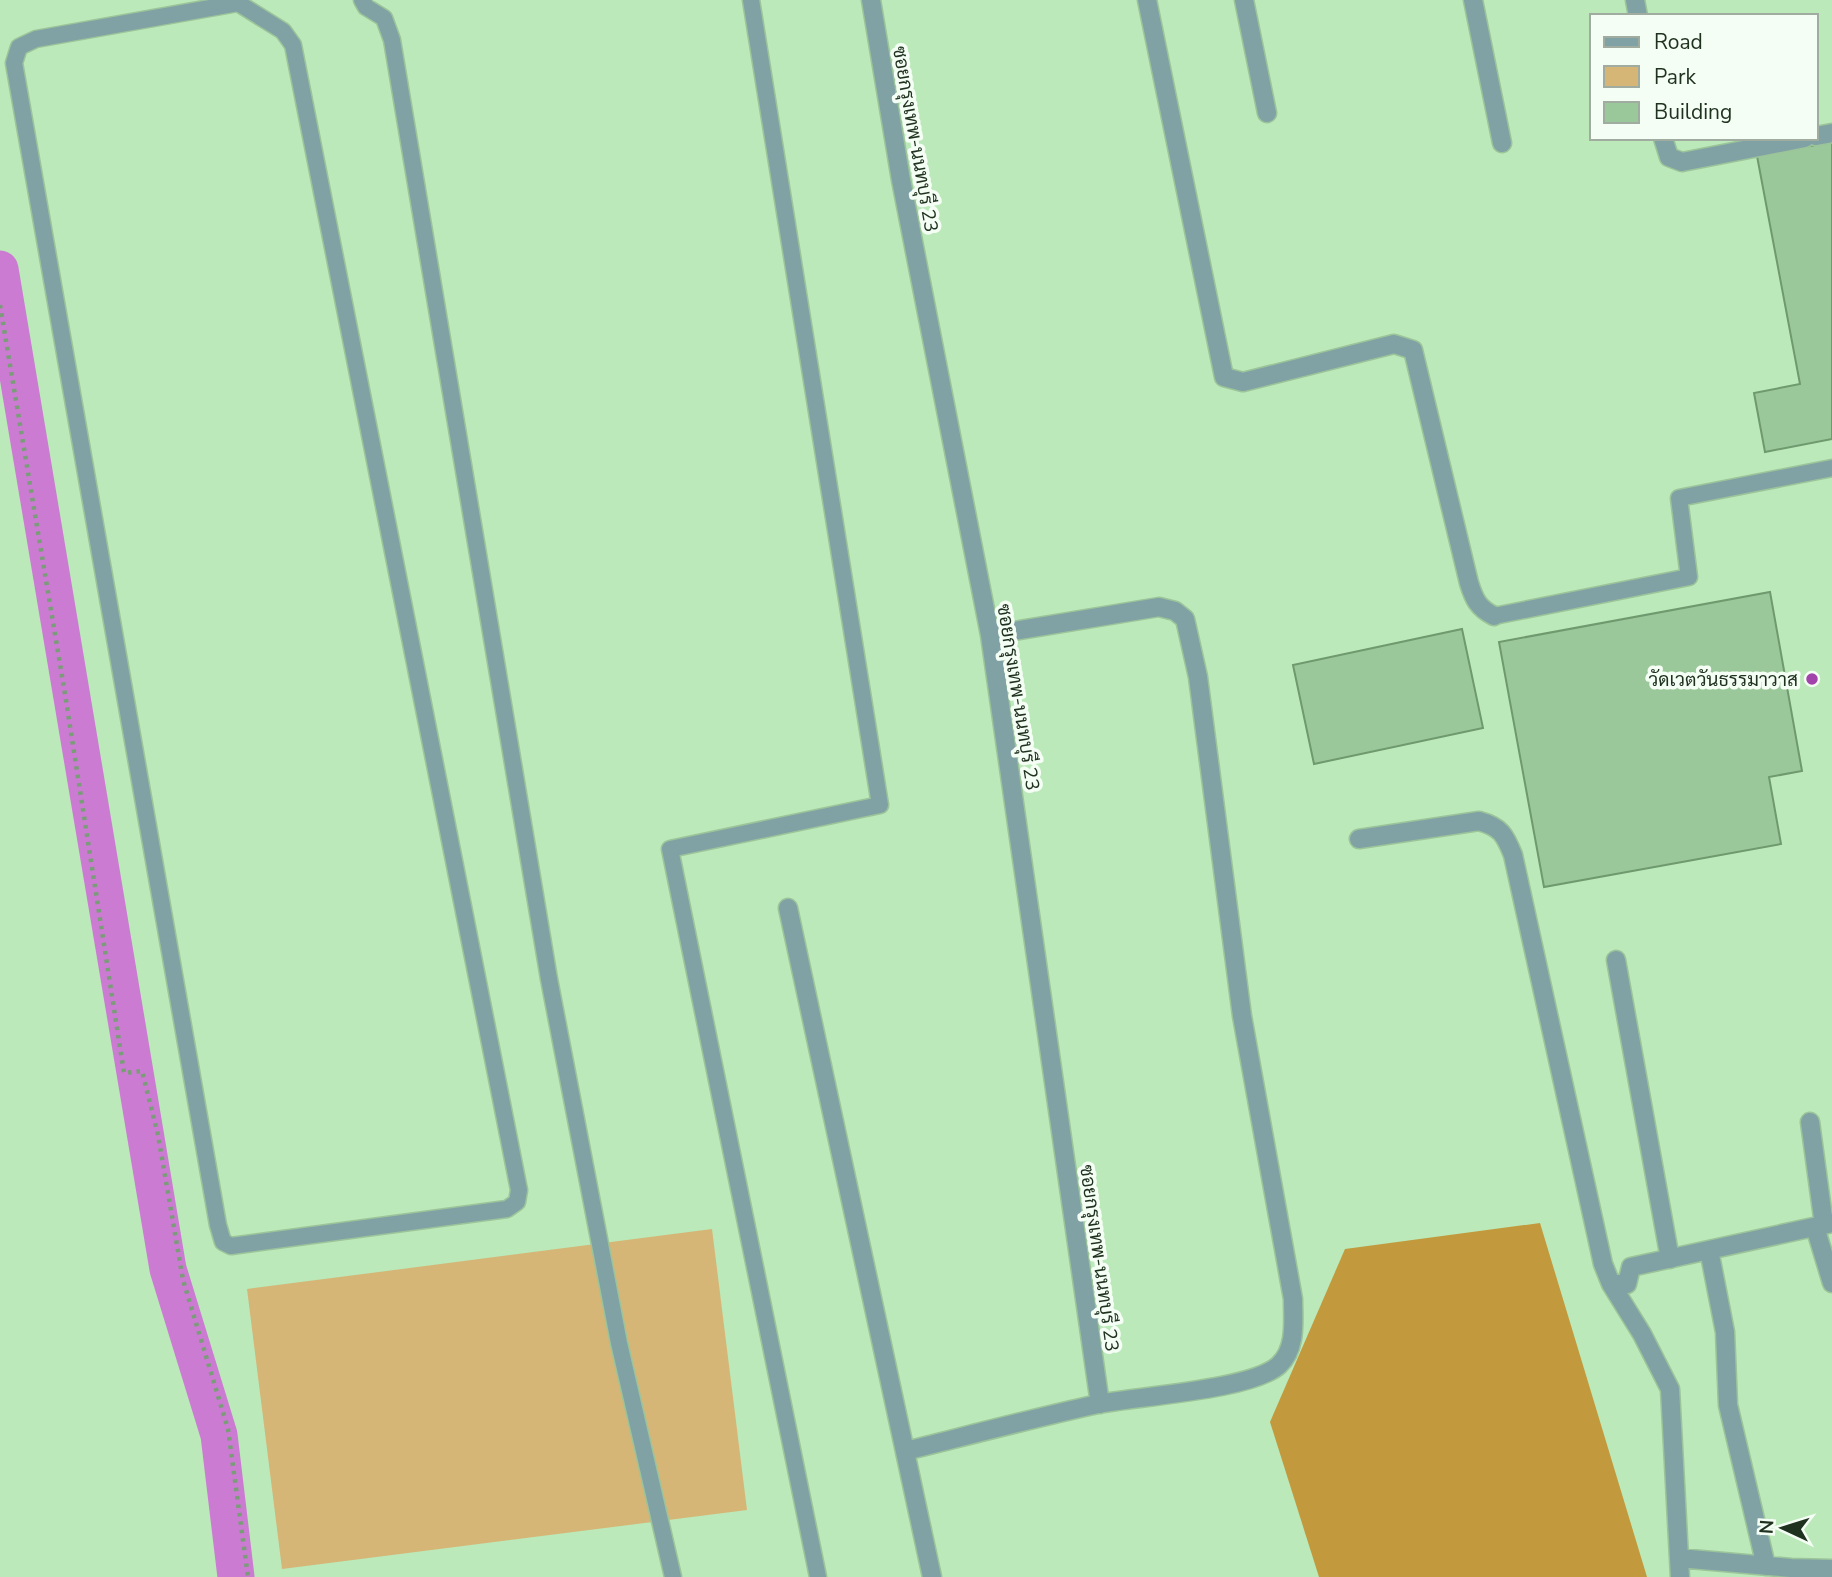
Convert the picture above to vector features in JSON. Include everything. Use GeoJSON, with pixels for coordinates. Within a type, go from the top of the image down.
{"type":"FeatureCollection","features":[{"type":"Feature","properties":{"kind":"street","name":"ซอยกรุงเทพ-นนทบุรี 23"},"geometry":{"type":"LineString","coordinates":[[871,0],[901,180],[990,635],[1100,1404]]}},
{"type":"Feature","properties":{"kind":"street"},"geometry":{"type":"LineString","coordinates":[[1147,0],[1224,377],[1243,382],[1394,344],[1413,350],[1469,583],[1475,602],[1483,611],[1494,616]]}},
{"type":"Feature","properties":{"kind":"street"},"geometry":{"type":"LineString","coordinates":[[1244,0],[1267,113]]}},
{"type":"Feature","properties":{"kind":"street"},"geometry":{"type":"LineString","coordinates":[[1473,0],[1502,143]]}},
{"type":"Feature","properties":{"kind":"street"},"geometry":{"type":"LineString","coordinates":[[1664,140],[1669,157],[1682,162],[1795,140]]}},
{"type":"Feature","properties":{"kind":"street"},"geometry":{"type":"LineString","coordinates":[[906,1451],[1100,1404],[1250,1379],[1279,1365],[1289,1349],[1293,1332],[1293,1299],[1242,1016],[1198,677],[1185,619],[1175,611],[1159,607],[990,635]]}},
{"type":"Feature","properties":{"kind":"street"},"geometry":{"type":"LineString","coordinates":[[1359,838],[1479,821],[1496,826],[1504,834],[1513,855],[1603,1264],[1611,1284],[1642,1334],[1670,1389],[1680,1577]]}},
{"type":"Feature","properties":{"kind":"street"},"geometry":{"type":"LineString","coordinates":[[788,908],[932,1577]]}},
{"type":"Feature","properties":{"kind":"street"},"geometry":{"type":"LineString","coordinates":[[1616,960],[1670,1259]]}},
{"type":"Feature","properties":{"kind":"street"},"geometry":{"type":"LineString","coordinates":[[1810,1122],[1832,1283]]}},
{"type":"Feature","properties":{"kind":"street"},"geometry":{"type":"LineString","coordinates":[[1611,1284],[1627,1284],[1631,1267],[1824,1225]]}},
{"type":"Feature","properties":{"kind":"street"},"geometry":{"type":"LineString","coordinates":[[1709,1250],[1725,1332],[1728,1405],[1766,1566]]}},
{"type":"Feature","properties":{"kind":"street"},"geometry":{"type":"LineString","coordinates":[[1679,1558],[1832,1569]]}},
{"type":"Feature","properties":{"kind":"lane"},"geometry":{"type":"LineString","coordinates":[[362,0],[366,6],[384,18],[392,40],[551,993],[619,1343],[673,1577]]}},
{"type":"Feature","properties":{"kind":"lane"},"geometry":{"type":"LineString","coordinates":[[751,0],[880,805],[670,849],[818,1577]]}},
{"type":"Feature","properties":{"kind":"lane"},"geometry":{"type":"LineString","coordinates":[[238,1],[283,31],[291,39],[295,51],[519,1190],[517,1202],[507,1209],[237,1246],[226,1245],[221,1238],[14,63],[19,47],[30,41],[238,1]]}},
{"type":"Feature","properties":{"kind":"lane"},"geometry":{"type":"LineString","coordinates":[[1494,616],[1689,577],[1679,498],[1832,468]]}},
{"type":"Feature","properties":{"kind":"path"},"geometry":{"type":"LineString","coordinates":[[0,305],[124,1073],[142,1071],[158,1135],[183,1280],[228,1429],[248,1577]]}},
{"type":"Feature","properties":{"kind":"green space"},"geometry":{"type":"Polygon","coordinates":[[[712,1229],[747,1510],[282,1569],[247,1289],[712,1229]]]}},
{"type":"Feature","properties":{"kind":"shaded area"},"geometry":{"type":"Polygon","coordinates":[[[1540,1223],[1647,1577],[1319,1577],[1270,1422],[1345,1249],[1540,1223]]]}},
{"type":"Feature","properties":{"kind":"building"},"geometry":{"type":"Polygon","coordinates":[[[1832,142],[1832,439],[1765,452],[1754,393],[1800,384],[1757,156],[1832,142]]]}},
{"type":"Feature","properties":{"kind":"building"},"geometry":{"type":"Polygon","coordinates":[[[1770,592],[1802,771],[1769,777],[1781,844],[1544,887],[1499,642],[1770,592]]]}},
{"type":"Feature","properties":{"kind":"building"},"geometry":{"type":"Polygon","coordinates":[[[1462,629],[1483,728],[1314,764],[1293,665],[1462,629]]]}},
{"type":"Feature","properties":{"kind":"waterway"},"geometry":{"type":"LineString","coordinates":[[0,269],[168,1269],[219,1435],[236,1577]]}},
{"type":"Feature","properties":{"kind":"place","name":"วัดเวตวันธรรมาวาส"},"geometry":{"type":"Point","coordinates":[1812,679]}}]}
